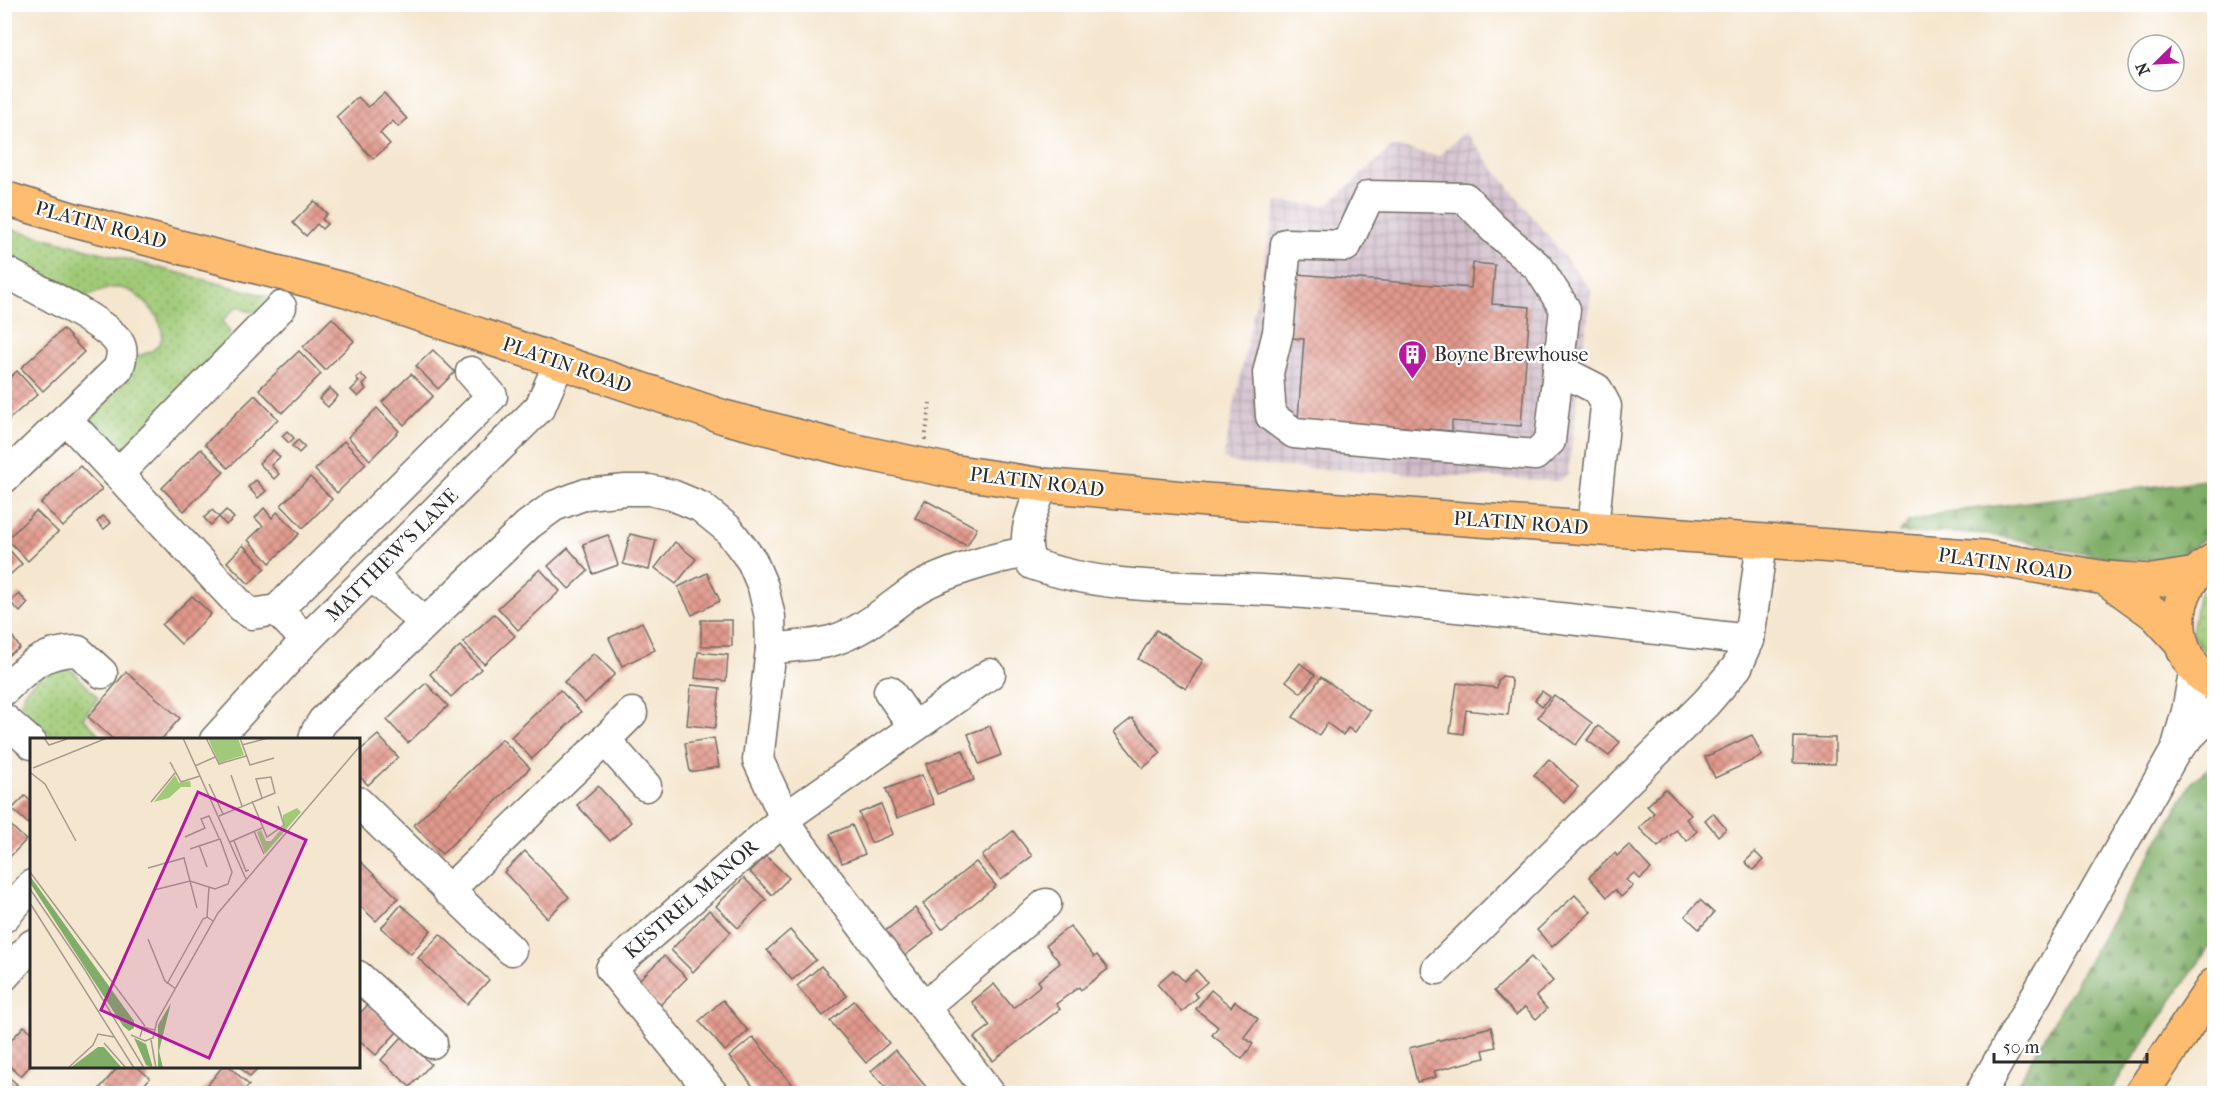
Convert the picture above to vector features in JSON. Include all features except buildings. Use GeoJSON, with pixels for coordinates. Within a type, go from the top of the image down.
{"type":"FeatureCollection","features":[{"type":"Feature","properties":{"kind":"main road","name":"PLATIN ROAD"},"geometry":{"type":"LineString","coordinates":[[4,198],[71,219],[346,290],[724,417],[846,449],[922,465],[1043,485],[1983,557],[2105,578],[2152,581],[2205,567]]}},
{"type":"Feature","properties":{"kind":"main road"},"geometry":{"type":"LineString","coordinates":[[2196,665],[2178,618],[2183,595],[2205,567]]}},
{"type":"Feature","properties":{"kind":"main road","name":"PLATIN ROAD"},"geometry":{"type":"LineString","coordinates":[[2105,578],[2155,614],[2196,665]]}},
{"type":"Feature","properties":{"kind":"main road"},"geometry":{"type":"LineString","coordinates":[[2141,1094],[2214,985]]}},
{"type":"Feature","properties":{"kind":"street"},"geometry":{"type":"LineString","coordinates":[[1369,196],[1465,198],[1539,268],[1565,309],[1558,369],[1550,441],[1535,454],[1294,433],[1271,416],[1269,373],[1278,332],[1286,244],[1346,246],[1369,196]]}},
{"type":"Feature","properties":{"kind":"street"},"geometry":{"type":"LineString","coordinates":[[4,271],[106,330],[121,345],[122,359],[118,369],[4,478]]}},
{"type":"Feature","properties":{"kind":"street"},"geometry":{"type":"LineString","coordinates":[[118,474],[242,327],[281,307]]}},
{"type":"Feature","properties":{"kind":"street","name":"MATTHEW'S LANE"},"geometry":{"type":"LineString","coordinates":[[217,738],[306,640],[540,407],[559,363]]}},
{"type":"Feature","properties":{"kind":"street"},"geometry":{"type":"LineString","coordinates":[[1558,369],[1597,389],[1606,406],[1593,528]]}},
{"type":"Feature","properties":{"kind":"street"},"geometry":{"type":"LineString","coordinates":[[66,419],[243,608],[252,614],[278,610],[492,396],[471,372]]}},
{"type":"Feature","properties":{"kind":"street"},"geometry":{"type":"LineString","coordinates":[[1043,485],[1028,528],[1026,553],[1032,564],[1065,576],[1156,586],[1278,591],[1623,624],[1749,640]]}},
{"type":"Feature","properties":{"kind":"street"},"geometry":{"type":"LineString","coordinates":[[314,738],[323,721],[424,622],[528,525],[554,506],[586,494],[649,490],[672,495],[701,507],[728,529],[752,561],[763,587],[770,617],[771,649],[758,760],[792,834],[990,1094]]}},
{"type":"Feature","properties":{"kind":"street"},"geometry":{"type":"LineString","coordinates":[[1437,969],[1706,703],[1737,667],[1749,640],[1762,541]]}},
{"type":"Feature","properties":{"kind":"street"},"geometry":{"type":"LineString","coordinates":[[771,649],[831,641],[873,622],[915,590],[941,578],[1010,555],[1026,553]]}},
{"type":"Feature","properties":{"kind":"street"},"geometry":{"type":"LineString","coordinates":[[372,576],[424,622]]}},
{"type":"Feature","properties":{"kind":"street"},"geometry":{"type":"LineString","coordinates":[[278,610],[306,640]]}},
{"type":"Feature","properties":{"kind":"street"},"geometry":{"type":"LineString","coordinates":[[4,690],[36,662],[60,651],[78,651],[102,673]]}},
{"type":"Feature","properties":{"kind":"street"},"geometry":{"type":"LineString","coordinates":[[1980,1094],[2176,750],[2196,665]]}},
{"type":"Feature","properties":{"kind":"street","name":"KESTREL MANOR"},"geometry":{"type":"LineString","coordinates":[[713,1094],[611,969],[785,818],[990,674]]}},
{"type":"Feature","properties":{"kind":"street"},"geometry":{"type":"LineString","coordinates":[[889,691],[914,727]]}},
{"type":"Feature","properties":{"kind":"street"},"geometry":{"type":"LineString","coordinates":[[2176,750],[2214,711]]}},
{"type":"Feature","properties":{"kind":"street"},"geometry":{"type":"LineString","coordinates":[[448,891],[632,713]]}},
{"type":"Feature","properties":{"kind":"street"},"geometry":{"type":"LineString","coordinates":[[4,719],[30,742]]}},
{"type":"Feature","properties":{"kind":"street"},"geometry":{"type":"LineString","coordinates":[[605,740],[646,786]]}},
{"type":"Feature","properties":{"kind":"street"},"geometry":{"type":"LineString","coordinates":[[360,804],[511,950]]}},
{"type":"Feature","properties":{"kind":"street"},"geometry":{"type":"LineString","coordinates":[[4,917],[30,887]]}},
{"type":"Feature","properties":{"kind":"street"},"geometry":{"type":"LineString","coordinates":[[924,1007],[1046,904]]}},
{"type":"Feature","properties":{"kind":"street"},"geometry":{"type":"LineString","coordinates":[[4,976],[30,947]]}},
{"type":"Feature","properties":{"kind":"street"},"geometry":{"type":"LineString","coordinates":[[360,978],[432,1043]]}},
{"type":"Feature","properties":{"kind":"path"},"geometry":{"type":"LineString","coordinates":[[922,465],[930,403]]}},
{"type":"Feature","properties":{"kind":"shaded area"},"geometry":{"type":"Polygon","coordinates":[[[1465,132],[1591,290],[1568,474],[1558,481],[1245,465],[1223,459],[1277,202],[1328,205],[1393,146],[1438,156],[1465,132]]]}},
{"type":"Feature","properties":{"kind":"green space"},"geometry":{"type":"Polygon","coordinates":[[[4,227],[266,296],[272,300],[256,312],[237,306],[222,321],[230,332],[231,341],[128,446],[113,449],[87,422],[88,416],[129,360],[150,352],[158,346],[162,339],[160,324],[145,302],[125,289],[112,288],[84,298],[5,258],[4,227]]]}},
{"type":"Feature","properties":{"kind":"green space"},"geometry":{"type":"Polygon","coordinates":[[[2214,479],[2214,533],[2176,556],[2151,559],[2102,557],[1982,534],[1899,533],[1908,522],[1947,512],[2214,479]]]}},
{"type":"Feature","properties":{"kind":"green space"},"geometry":{"type":"Polygon","coordinates":[[[2214,577],[2214,668],[2192,633],[2198,596],[2214,577]]]}},
{"type":"Feature","properties":{"kind":"green space"},"geometry":{"type":"Polygon","coordinates":[[[64,667],[74,672],[98,698],[83,718],[98,733],[94,738],[55,738],[30,716],[21,703],[24,692],[47,669],[64,667]]]}},
{"type":"Feature","properties":{"kind":"green space"},"geometry":{"type":"Polygon","coordinates":[[[2214,765],[2214,940],[2109,1093],[2012,1093],[2193,780],[2214,765]]]}},
{"type":"Feature","properties":{"kind":"place","name":"Boyne Brewhouse"},"geometry":{"type":"Point","coordinates":[1413,380]}}]}
